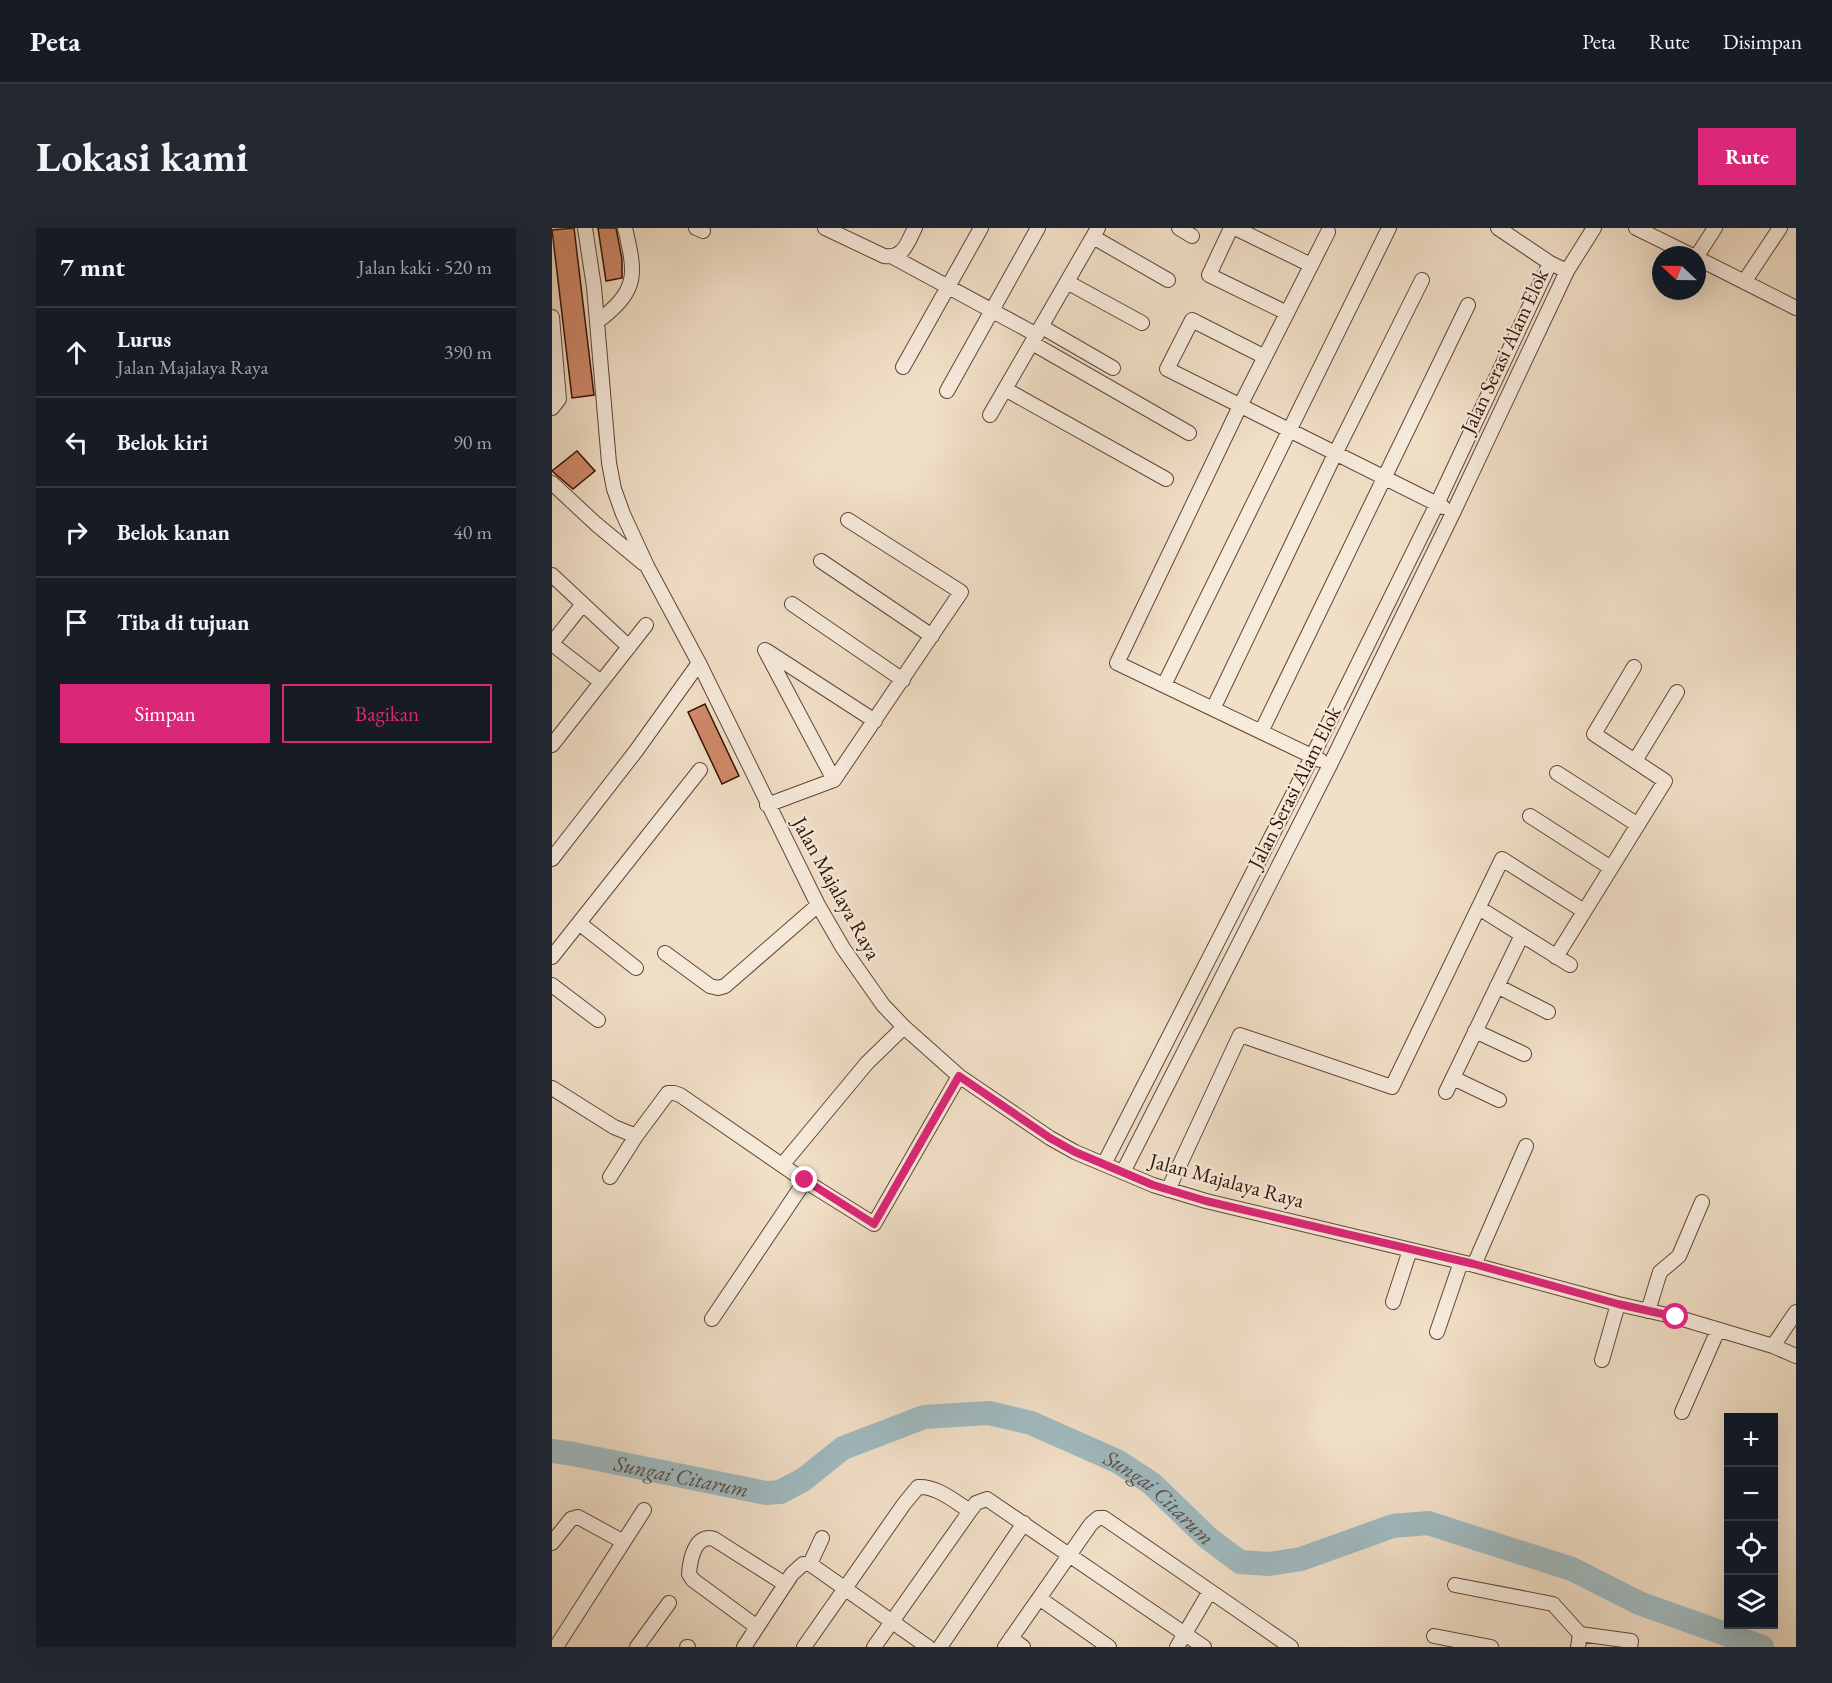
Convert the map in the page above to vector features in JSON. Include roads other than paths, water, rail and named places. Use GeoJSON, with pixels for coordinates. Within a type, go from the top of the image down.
{"type":"FeatureCollection","features":[{"type":"Feature","properties":{"kind":"street","name":"Jalan Majalaya Raya"},"geometry":{"type":"LineString","coordinates":[[585,228],[597,322],[604,419],[611,472],[623,514],[818,905],[843,948],[883,1005],[904,1027],[959,1076],[1050,1138],[1104,1164],[1168,1190],[1468,1263],[1718,1330],[1773,1346],[1796,1356]]}},
{"type":"Feature","properties":{"kind":"street"},"geometry":{"type":"LineString","coordinates":[[597,322],[621,301],[633,278],[633,261],[625,228]]}},
{"type":"Feature","properties":{"kind":"street"},"geometry":{"type":"LineString","coordinates":[[825,228],[842,231],[884,255],[893,257],[949,286],[1037,335],[1190,433]]}},
{"type":"Feature","properties":{"kind":"street"},"geometry":{"type":"LineString","coordinates":[[893,257],[901,253],[915,228]]}},
{"type":"Feature","properties":{"kind":"street"},"geometry":{"type":"LineString","coordinates":[[903,367],[981,228]]}},
{"type":"Feature","properties":{"kind":"street"},"geometry":{"type":"LineString","coordinates":[[947,391],[1038,228]]}},
{"type":"Feature","properties":{"kind":"street"},"geometry":{"type":"LineString","coordinates":[[1179,228],[1192,236]]}},
{"type":"Feature","properties":{"kind":"street"},"geometry":{"type":"LineString","coordinates":[[1287,313],[1209,275],[1233,228],[1311,265]]}},
{"type":"Feature","properties":{"kind":"street"},"geometry":{"type":"LineString","coordinates":[[1164,686],[1389,228]]}},
{"type":"Feature","properties":{"kind":"street"},"geometry":{"type":"LineString","coordinates":[[1498,228],[1550,263]]}},
{"type":"Feature","properties":{"kind":"street"},"geometry":{"type":"LineString","coordinates":[[1567,271],[1594,228]]}},
{"type":"Feature","properties":{"kind":"street"},"geometry":{"type":"LineString","coordinates":[[1704,246],[1715,228]]}},
{"type":"Feature","properties":{"kind":"street"},"geometry":{"type":"LineString","coordinates":[[1744,282],[1780,228]]}},
{"type":"Feature","properties":{"kind":"street"},"geometry":{"type":"LineString","coordinates":[[1646,230],[1674,246]]}},
{"type":"Feature","properties":{"kind":"street"},"geometry":{"type":"LineString","coordinates":[[1328,232],[1240,406],[1117,663],[1330,765]]}},
{"type":"Feature","properties":{"kind":"street"},"geometry":{"type":"LineString","coordinates":[[990,415],[1095,233],[1168,280]]}},
{"type":"Feature","properties":{"kind":"street"},"geometry":{"type":"LineString","coordinates":[[1706,262],[1796,307]]}},
{"type":"Feature","properties":{"kind":"street","name":"Jalan Serasi Alam Elok"},"geometry":{"type":"LineString","coordinates":[[1104,1164],[1312,756],[1437,504],[1550,263],[1567,271],[1453,513],[1330,765],[1124,1172]]}},
{"type":"Feature","properties":{"kind":"street"},"geometry":{"type":"LineString","coordinates":[[1213,709],[1335,454],[1422,280]]}},
{"type":"Feature","properties":{"kind":"street"},"geometry":{"type":"LineString","coordinates":[[1067,282],[1142,323]]}},
{"type":"Feature","properties":{"kind":"street"},"geometry":{"type":"LineString","coordinates":[[1261,732],[1468,305]]}},
{"type":"Feature","properties":{"kind":"street"},"geometry":{"type":"LineString","coordinates":[[552,317],[559,399],[552,408]]}},
{"type":"Feature","properties":{"kind":"street"},"geometry":{"type":"LineString","coordinates":[[1265,357],[1192,320],[1167,369],[1453,513]]}},
{"type":"Feature","properties":{"kind":"street"},"geometry":{"type":"LineString","coordinates":[[1037,335],[1113,368]]}},
{"type":"Feature","properties":{"kind":"street"},"geometry":{"type":"LineString","coordinates":[[1005,389],[1166,479]]}},
{"type":"Feature","properties":{"kind":"street"},"geometry":{"type":"LineString","coordinates":[[552,483],[596,524],[647,566]]}},
{"type":"Feature","properties":{"kind":"street"},"geometry":{"type":"LineString","coordinates":[[767,805],[834,780],[961,592],[848,520]]}},
{"type":"Feature","properties":{"kind":"street"},"geometry":{"type":"LineString","coordinates":[[821,561],[932,636]]}},
{"type":"Feature","properties":{"kind":"street"},"geometry":{"type":"LineString","coordinates":[[552,575],[628,647]]}},
{"type":"Feature","properties":{"kind":"street"},"geometry":{"type":"LineString","coordinates":[[583,604],[552,644],[601,682]]}},
{"type":"Feature","properties":{"kind":"street"},"geometry":{"type":"LineString","coordinates":[[792,604],[903,680]]}},
{"type":"Feature","properties":{"kind":"street"},"geometry":{"type":"LineString","coordinates":[[552,745],[646,625]]}},
{"type":"Feature","properties":{"kind":"street"},"geometry":{"type":"LineString","coordinates":[[834,780],[765,650],[875,721]]}},
{"type":"Feature","properties":{"kind":"street"},"geometry":{"type":"LineString","coordinates":[[552,859],[636,751],[699,663]]}},
{"type":"Feature","properties":{"kind":"street"},"geometry":{"type":"LineString","coordinates":[[1556,957],[1665,781],[1594,734],[1634,667]]}},
{"type":"Feature","properties":{"kind":"street"},"geometry":{"type":"LineString","coordinates":[[1635,761],[1677,692]]}},
{"type":"Feature","properties":{"kind":"street"},"geometry":{"type":"LineString","coordinates":[[552,957],[700,770]]}},
{"type":"Feature","properties":{"kind":"street"},"geometry":{"type":"LineString","coordinates":[[1557,773],[1638,825]]}},
{"type":"Feature","properties":{"kind":"street"},"geometry":{"type":"LineString","coordinates":[[1530,816],[1611,868]]}},
{"type":"Feature","properties":{"kind":"street"},"geometry":{"type":"LineString","coordinates":[[1168,1190],[1240,1035],[1392,1087],[1502,859],[1584,911]]}},
{"type":"Feature","properties":{"kind":"street"},"geometry":{"type":"LineString","coordinates":[[664,953],[710,986],[718,988],[725,986],[818,905]]}},
{"type":"Feature","properties":{"kind":"street"},"geometry":{"type":"LineString","coordinates":[[1479,908],[1570,965]]}},
{"type":"Feature","properties":{"kind":"street"},"geometry":{"type":"LineString","coordinates":[[579,923],[636,968]]}},
{"type":"Feature","properties":{"kind":"street"},"geometry":{"type":"LineString","coordinates":[[1446,1092],[1522,935]]}},
{"type":"Feature","properties":{"kind":"street"},"geometry":{"type":"LineString","coordinates":[[552,985],[598,1020]]}},
{"type":"Feature","properties":{"kind":"street"},"geometry":{"type":"LineString","coordinates":[[1497,986],[1548,1012]]}},
{"type":"Feature","properties":{"kind":"street"},"geometry":{"type":"LineString","coordinates":[[783,1164],[848,1085],[904,1027]]}},
{"type":"Feature","properties":{"kind":"street"},"geometry":{"type":"LineString","coordinates":[[1475,1031],[1524,1054]]}},
{"type":"Feature","properties":{"kind":"street"},"geometry":{"type":"LineString","coordinates":[[609,1177],[664,1098],[674,1093],[874,1224],[959,1076]]}},
{"type":"Feature","properties":{"kind":"street"},"geometry":{"type":"LineString","coordinates":[[1453,1078],[1499,1100]]}},
{"type":"Feature","properties":{"kind":"street"},"geometry":{"type":"LineString","coordinates":[[552,1088],[614,1127],[636,1136]]}},
{"type":"Feature","properties":{"kind":"street"},"geometry":{"type":"LineString","coordinates":[[1128,1116],[1146,1126]]}},
{"type":"Feature","properties":{"kind":"street"},"geometry":{"type":"LineString","coordinates":[[1437,1332],[1468,1263],[1526,1146]]}},
{"type":"Feature","properties":{"kind":"street"},"geometry":{"type":"LineString","coordinates":[[712,1319],[805,1180]]}},
{"type":"Feature","properties":{"kind":"street"},"geometry":{"type":"LineString","coordinates":[[1647,1311],[1660,1272],[1679,1256],[1702,1202]]}},
{"type":"Feature","properties":{"kind":"street"},"geometry":{"type":"LineString","coordinates":[[1393,1302],[1410,1250]]}},
{"type":"Feature","properties":{"kind":"street"},"geometry":{"type":"LineString","coordinates":[[1602,1360],[1618,1304]]}},
{"type":"Feature","properties":{"kind":"street"},"geometry":{"type":"LineString","coordinates":[[1773,1346],[1796,1312]]}},
{"type":"Feature","properties":{"kind":"street"},"geometry":{"type":"LineString","coordinates":[[1682,1412],[1718,1330]]}},
{"type":"Feature","properties":{"kind":"street"},"geometry":{"type":"LineString","coordinates":[[804,1647],[918,1487],[937,1490],[970,1511]]}},
{"type":"Feature","properties":{"kind":"street"},"geometry":{"type":"LineString","coordinates":[[874,1647],[976,1503],[987,1499],[1204,1647]]}},
{"type":"Feature","properties":{"kind":"street"},"geometry":{"type":"LineString","coordinates":[[556,1647],[644,1510]]}},
{"type":"Feature","properties":{"kind":"street"},"geometry":{"type":"LineString","coordinates":[[552,1543],[571,1519],[578,1516],[622,1541]]}},
{"type":"Feature","properties":{"kind":"street"},"geometry":{"type":"LineString","coordinates":[[1023,1647],[1008,1643],[1091,1524],[1098,1518],[1104,1518],[1291,1647]]}},
{"type":"Feature","properties":{"kind":"street"},"geometry":{"type":"LineString","coordinates":[[940,1647],[1024,1523]]}},
{"type":"Feature","properties":{"kind":"street"},"geometry":{"type":"LineString","coordinates":[[757,1627],[693,1580],[689,1574],[693,1551],[705,1538],[714,1539],[785,1584]]}},
{"type":"Feature","properties":{"kind":"street"},"geometry":{"type":"LineString","coordinates":[[810,1564],[822,1538]]}},
{"type":"Feature","properties":{"kind":"street"},"geometry":{"type":"LineString","coordinates":[[744,1647],[797,1568],[803,1564],[810,1564],[928,1647]]}},
{"type":"Feature","properties":{"kind":"street"},"geometry":{"type":"LineString","coordinates":[[1455,1585],[1553,1604],[1579,1641],[1631,1641],[1630,1647]]}},
{"type":"Feature","properties":{"kind":"street"},"geometry":{"type":"LineString","coordinates":[[1177,1647],[1210,1591]]}},
{"type":"Feature","properties":{"kind":"street"},"geometry":{"type":"LineString","coordinates":[[1039,1598],[1109,1647]]}},
{"type":"Feature","properties":{"kind":"street"},"geometry":{"type":"LineString","coordinates":[[637,1647],[669,1603]]}},
{"type":"Feature","properties":{"kind":"street"},"geometry":{"type":"LineString","coordinates":[[1434,1636],[1491,1647]]}},
{"type":"Feature","properties":{"kind":"waterway","name":"Sungai Citarum"},"geometry":{"type":"LineString","coordinates":[[552,1451],[766,1493],[780,1492],[803,1480],[843,1448],[924,1417],[989,1413],[1031,1423],[1117,1461],[1151,1483],[1208,1538],[1240,1562],[1270,1564],[1301,1559],[1393,1526],[1428,1523],[1572,1569],[1639,1603],[1762,1647]]}}]}
